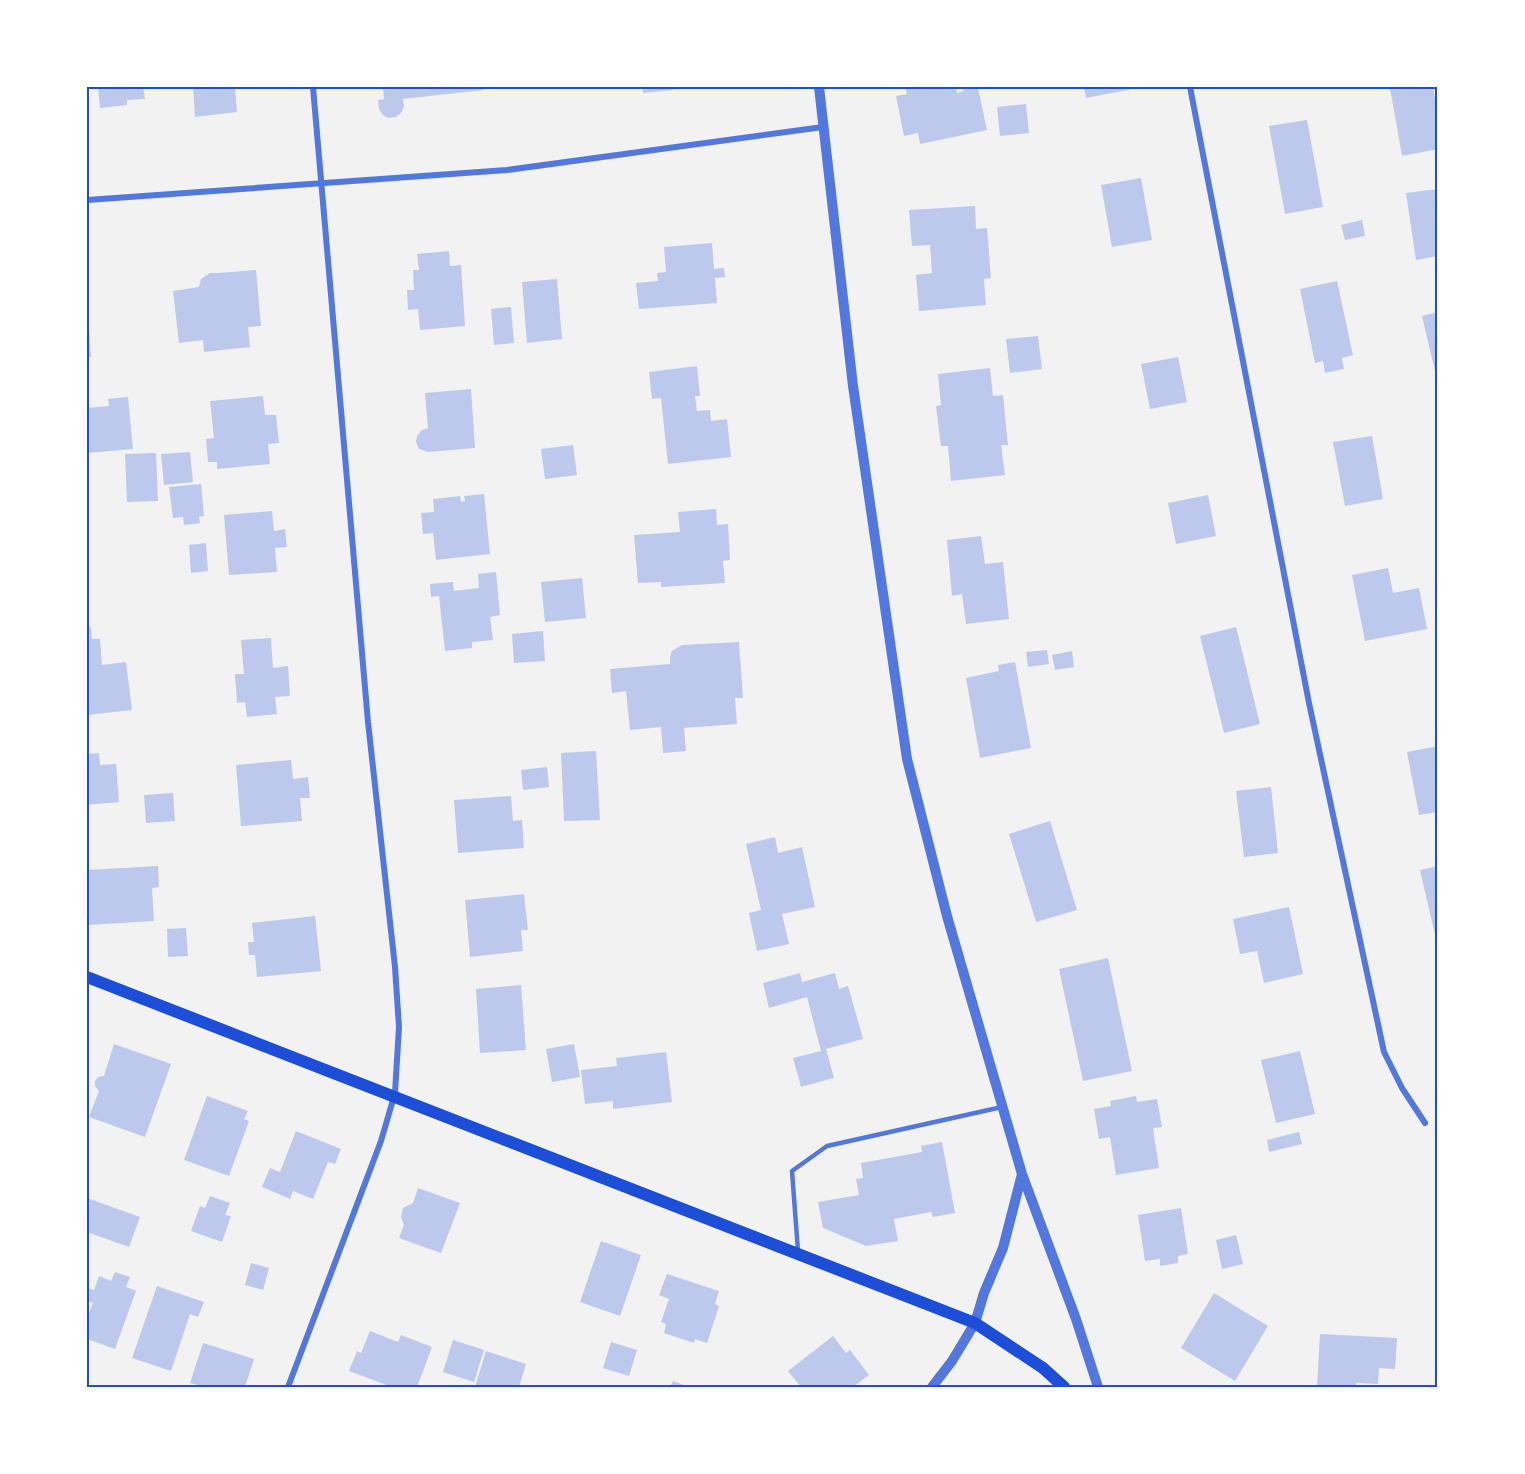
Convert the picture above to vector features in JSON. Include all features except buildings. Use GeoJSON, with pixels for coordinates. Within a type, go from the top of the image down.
{"type":"FeatureCollection","features":[{"type":"Feature","properties":{"kind":"main road"},"geometry":{"type":"LineString","coordinates":[[87,977],[975,1323],[1043,1368],[1064,1387]]}},
{"type":"Feature","properties":{"kind":"street"},"geometry":{"type":"LineString","coordinates":[[288,1387],[381,1141],[394,1097],[399,1027],[395,968],[368,722],[313,87]]}},
{"type":"Feature","properties":{"kind":"street"},"geometry":{"type":"LineString","coordinates":[[819,87],[853,386],[908,759],[947,916],[1022,1174],[1076,1319],[1098,1387]]}},
{"type":"Feature","properties":{"kind":"street"},"geometry":{"type":"LineString","coordinates":[[1190,87],[1311,712],[1384,1052],[1402,1088],[1425,1123]]}},
{"type":"Feature","properties":{"kind":"street"},"geometry":{"type":"LineString","coordinates":[[87,200],[507,170],[824,127]]}},
{"type":"Feature","properties":{"kind":"street"},"geometry":{"type":"LineString","coordinates":[[932,1387],[952,1362],[975,1323],[984,1293],[1003,1248],[1022,1174]]}},
{"type":"Feature","properties":{"kind":"lane"},"geometry":{"type":"LineString","coordinates":[[798,1254],[792,1171],[827,1146],[1002,1107]]}}]}
